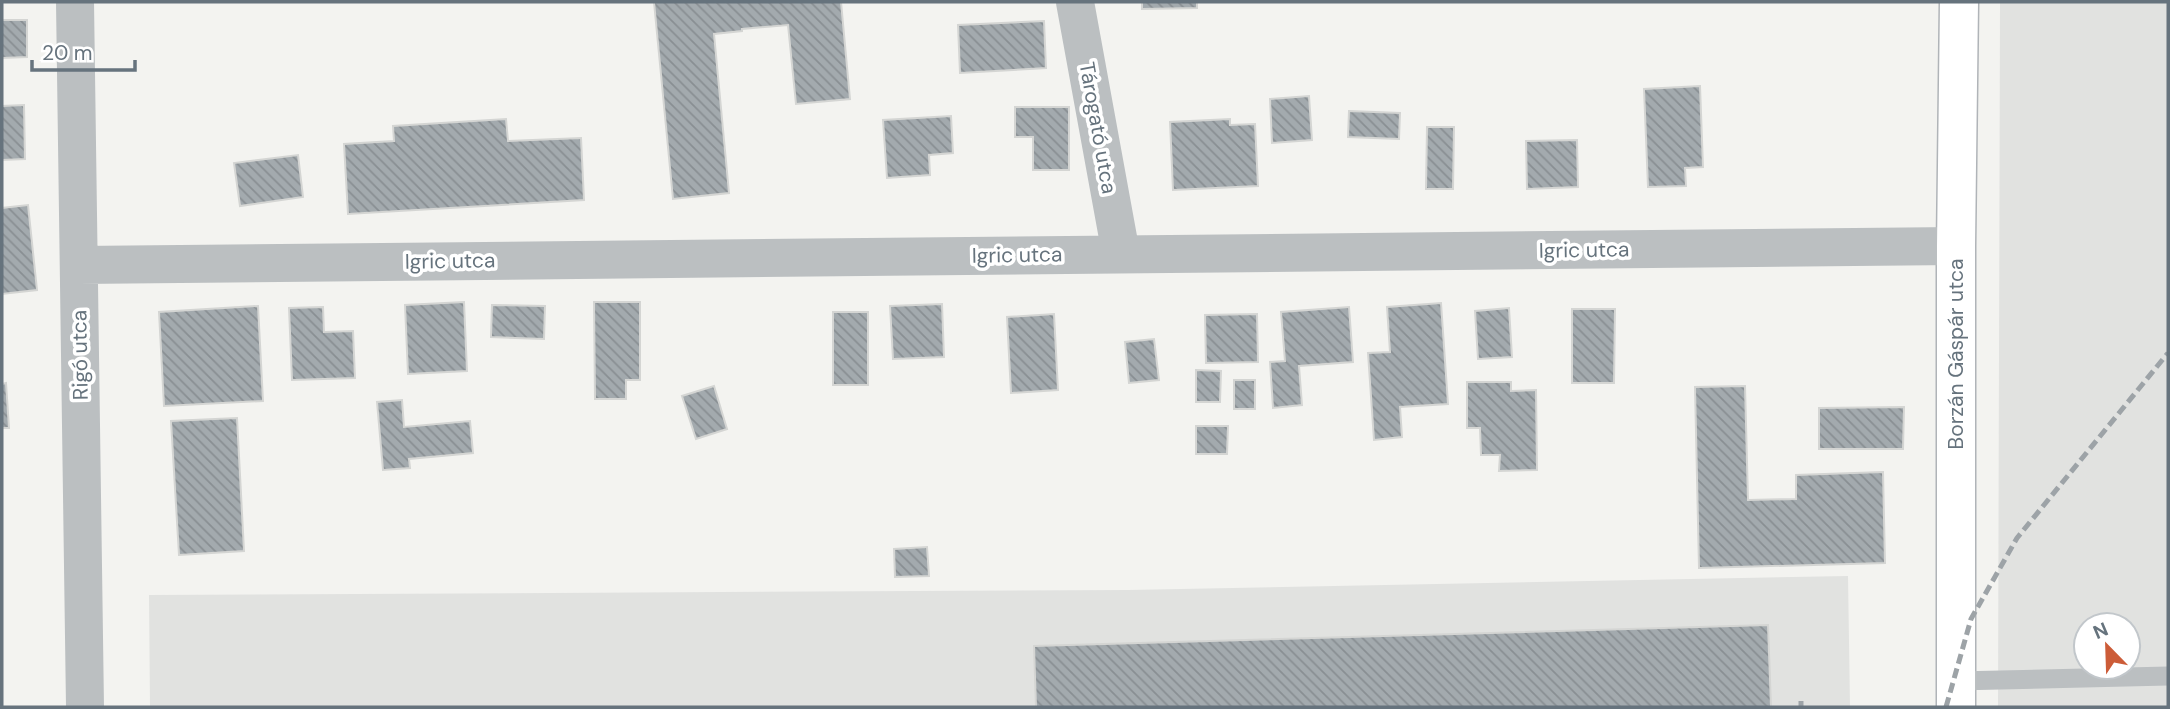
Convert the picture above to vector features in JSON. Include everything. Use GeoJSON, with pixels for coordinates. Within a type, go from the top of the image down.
{"type":"FeatureCollection","features":[{"type":"Feature","properties":{"kind":"street","name":"Rigó utca"},"geometry":{"type":"LineString","coordinates":[[75,2],[85,707]]}},
{"type":"Feature","properties":{"kind":"street","name":"Tárogató utca"},"geometry":{"type":"LineString","coordinates":[[1075,2],[1121,254]]}},
{"type":"Feature","properties":{"kind":"street","name":"Borzán Gáspár utca"},"geometry":{"type":"LineString","coordinates":[[1956,694],[1959,2]]}},
{"type":"Feature","properties":{"kind":"street","name":"Igric utca"},"geometry":{"type":"LineString","coordinates":[[79,265],[1956,246]]}},
{"type":"Feature","properties":{"kind":"lane"},"geometry":{"type":"LineString","coordinates":[[1956,694],[2168,676]]}},
{"type":"Feature","properties":{"kind":"shaded area"},"geometry":{"type":"Polygon","coordinates":[[[2000,2],[2168,2],[2168,707],[1998,707],[2000,2]]]}},
{"type":"Feature","properties":{"kind":"shaded area"},"geometry":{"type":"Polygon","coordinates":[[[1848,576],[1850,707],[150,707],[149,595],[1128,590],[1848,576]]]}},
{"type":"Feature","properties":{"kind":"building"},"geometry":{"type":"Polygon","coordinates":[[[654,2],[841,2],[850,99],[796,104],[788,25],[714,34],[729,193],[673,199],[654,2]]]}},
{"type":"Feature","properties":{"kind":"building"},"geometry":{"type":"Polygon","coordinates":[[[1142,2],[1197,2],[1197,8],[1142,9],[1142,2]]]}},
{"type":"Feature","properties":{"kind":"building"},"geometry":{"type":"Polygon","coordinates":[[[2,20],[27,20],[27,57],[2,58],[2,20]]]}},
{"type":"Feature","properties":{"kind":"building"},"geometry":{"type":"Polygon","coordinates":[[[1044,21],[1046,68],[960,73],[958,25],[1044,21]]]}},
{"type":"Feature","properties":{"kind":"building"},"geometry":{"type":"Polygon","coordinates":[[[1700,86],[1703,167],[1685,168],[1686,186],[1648,187],[1644,89],[1700,86]]]}},
{"type":"Feature","properties":{"kind":"building"},"geometry":{"type":"Polygon","coordinates":[[[1309,96],[1312,140],[1272,143],[1270,99],[1309,96]]]}},
{"type":"Feature","properties":{"kind":"building"},"geometry":{"type":"Polygon","coordinates":[[[24,105],[25,159],[2,160],[2,106],[24,105]]]}},
{"type":"Feature","properties":{"kind":"building"},"geometry":{"type":"Polygon","coordinates":[[[1015,107],[1069,107],[1069,170],[1033,170],[1033,137],[1015,137],[1015,107]]]}},
{"type":"Feature","properties":{"kind":"building"},"geometry":{"type":"Polygon","coordinates":[[[1349,111],[1400,113],[1399,139],[1348,137],[1349,111]]]}},
{"type":"Feature","properties":{"kind":"building"},"geometry":{"type":"Polygon","coordinates":[[[951,116],[953,153],[929,155],[930,175],[887,178],[883,120],[951,116]]]}},
{"type":"Feature","properties":{"kind":"building"},"geometry":{"type":"Polygon","coordinates":[[[506,119],[508,141],[581,138],[584,200],[348,214],[344,144],[394,141],[393,126],[506,119]]]}},
{"type":"Feature","properties":{"kind":"building"},"geometry":{"type":"Polygon","coordinates":[[[1230,119],[1230,125],[1255,124],[1258,186],[1173,190],[1170,122],[1230,119]]]}},
{"type":"Feature","properties":{"kind":"building"},"geometry":{"type":"Polygon","coordinates":[[[1427,127],[1454,127],[1453,189],[1426,189],[1427,127]]]}},
{"type":"Feature","properties":{"kind":"building"},"geometry":{"type":"Polygon","coordinates":[[[1577,140],[1578,187],[1527,189],[1526,141],[1577,140]]]}},
{"type":"Feature","properties":{"kind":"building"},"geometry":{"type":"Polygon","coordinates":[[[298,155],[303,197],[240,206],[234,163],[298,155]]]}},
{"type":"Feature","properties":{"kind":"building"},"geometry":{"type":"Polygon","coordinates":[[[28,205],[37,290],[2,294],[2,208],[28,205]]]}},
{"type":"Feature","properties":{"kind":"building"},"geometry":{"type":"Polygon","coordinates":[[[464,302],[467,371],[408,374],[405,305],[464,302]]]}},
{"type":"Feature","properties":{"kind":"building"},"geometry":{"type":"Polygon","coordinates":[[[594,302],[640,302],[640,380],[626,380],[626,399],[595,399],[594,302]]]}},
{"type":"Feature","properties":{"kind":"building"},"geometry":{"type":"Polygon","coordinates":[[[1441,303],[1448,404],[1400,407],[1402,437],[1374,440],[1368,353],[1390,352],[1387,307],[1441,303]]]}},
{"type":"Feature","properties":{"kind":"building"},"geometry":{"type":"Polygon","coordinates":[[[942,304],[944,357],[893,359],[890,306],[942,304]]]}},
{"type":"Feature","properties":{"kind":"building"},"geometry":{"type":"Polygon","coordinates":[[[492,305],[545,306],[544,339],[491,337],[492,305]]]}},
{"type":"Feature","properties":{"kind":"building"},"geometry":{"type":"Polygon","coordinates":[[[258,306],[263,401],[164,406],[159,312],[258,306]]]}},
{"type":"Feature","properties":{"kind":"building"},"geometry":{"type":"Polygon","coordinates":[[[323,307],[324,332],[353,331],[355,378],[292,380],[289,308],[323,307]]]}},
{"type":"Feature","properties":{"kind":"building"},"geometry":{"type":"Polygon","coordinates":[[[1349,307],[1353,362],[1299,366],[1302,405],[1273,408],[1270,362],[1285,361],[1281,312],[1349,307]]]}},
{"type":"Feature","properties":{"kind":"building"},"geometry":{"type":"Polygon","coordinates":[[[1509,308],[1512,357],[1478,359],[1475,311],[1509,308]]]}},
{"type":"Feature","properties":{"kind":"building"},"geometry":{"type":"Polygon","coordinates":[[[1572,309],[1615,309],[1614,383],[1572,383],[1572,309]]]}},
{"type":"Feature","properties":{"kind":"building"},"geometry":{"type":"Polygon","coordinates":[[[833,312],[868,312],[868,385],[833,385],[833,312]]]}},
{"type":"Feature","properties":{"kind":"building"},"geometry":{"type":"Polygon","coordinates":[[[1054,314],[1058,390],[1011,393],[1007,317],[1054,314]]]}},
{"type":"Feature","properties":{"kind":"building"},"geometry":{"type":"Polygon","coordinates":[[[1257,314],[1258,362],[1206,363],[1205,315],[1257,314]]]}},
{"type":"Feature","properties":{"kind":"building"},"geometry":{"type":"Polygon","coordinates":[[[1154,339],[1159,380],[1129,383],[1125,342],[1154,339]]]}},
{"type":"Feature","properties":{"kind":"building"},"geometry":{"type":"Polygon","coordinates":[[[1196,370],[1221,371],[1220,402],[1196,402],[1196,370]]]}},
{"type":"Feature","properties":{"kind":"building"},"geometry":{"type":"Polygon","coordinates":[[[1234,380],[1255,380],[1255,409],[1234,409],[1234,380]]]}},
{"type":"Feature","properties":{"kind":"building"},"geometry":{"type":"Polygon","coordinates":[[[1467,382],[1511,382],[1511,391],[1536,390],[1537,470],[1499,471],[1500,455],[1481,455],[1480,428],[1467,428],[1467,382]]]}},
{"type":"Feature","properties":{"kind":"building"},"geometry":{"type":"Polygon","coordinates":[[[6,383],[9,428],[2,428],[2,384],[6,383]]]}},
{"type":"Feature","properties":{"kind":"building"},"geometry":{"type":"Polygon","coordinates":[[[714,386],[727,429],[696,439],[682,396],[714,386]]]}},
{"type":"Feature","properties":{"kind":"building"},"geometry":{"type":"Polygon","coordinates":[[[1745,386],[1748,500],[1796,499],[1796,475],[1883,472],[1885,563],[1699,568],[1695,387],[1745,386]]]}},
{"type":"Feature","properties":{"kind":"building"},"geometry":{"type":"Polygon","coordinates":[[[402,400],[404,427],[470,421],[473,453],[409,459],[410,468],[383,470],[377,402],[402,400]]]}},
{"type":"Feature","properties":{"kind":"building"},"geometry":{"type":"Polygon","coordinates":[[[1904,407],[1903,449],[1819,449],[1819,408],[1904,407]]]}},
{"type":"Feature","properties":{"kind":"building"},"geometry":{"type":"Polygon","coordinates":[[[237,418],[244,551],[179,555],[171,421],[237,418]]]}},
{"type":"Feature","properties":{"kind":"building"},"geometry":{"type":"Polygon","coordinates":[[[1196,426],[1228,426],[1227,454],[1196,454],[1196,426]]]}},
{"type":"Feature","properties":{"kind":"building"},"geometry":{"type":"Polygon","coordinates":[[[927,547],[929,576],[895,577],[894,549],[927,547]]]}},
{"type":"Feature","properties":{"kind":"building"},"geometry":{"type":"Polygon","coordinates":[[[1768,625],[1771,707],[1036,707],[1034,646],[1768,625]]]}},
{"type":"Feature","properties":{"kind":"railway"},"geometry":{"type":"LineString","coordinates":[[1946,707],[1971,619],[2017,538],[2168,353]]}},
{"type":"Feature","properties":{"kind":"railway"},"geometry":{"type":"LineString","coordinates":[[1801,701],[1801,707]]}}]}
